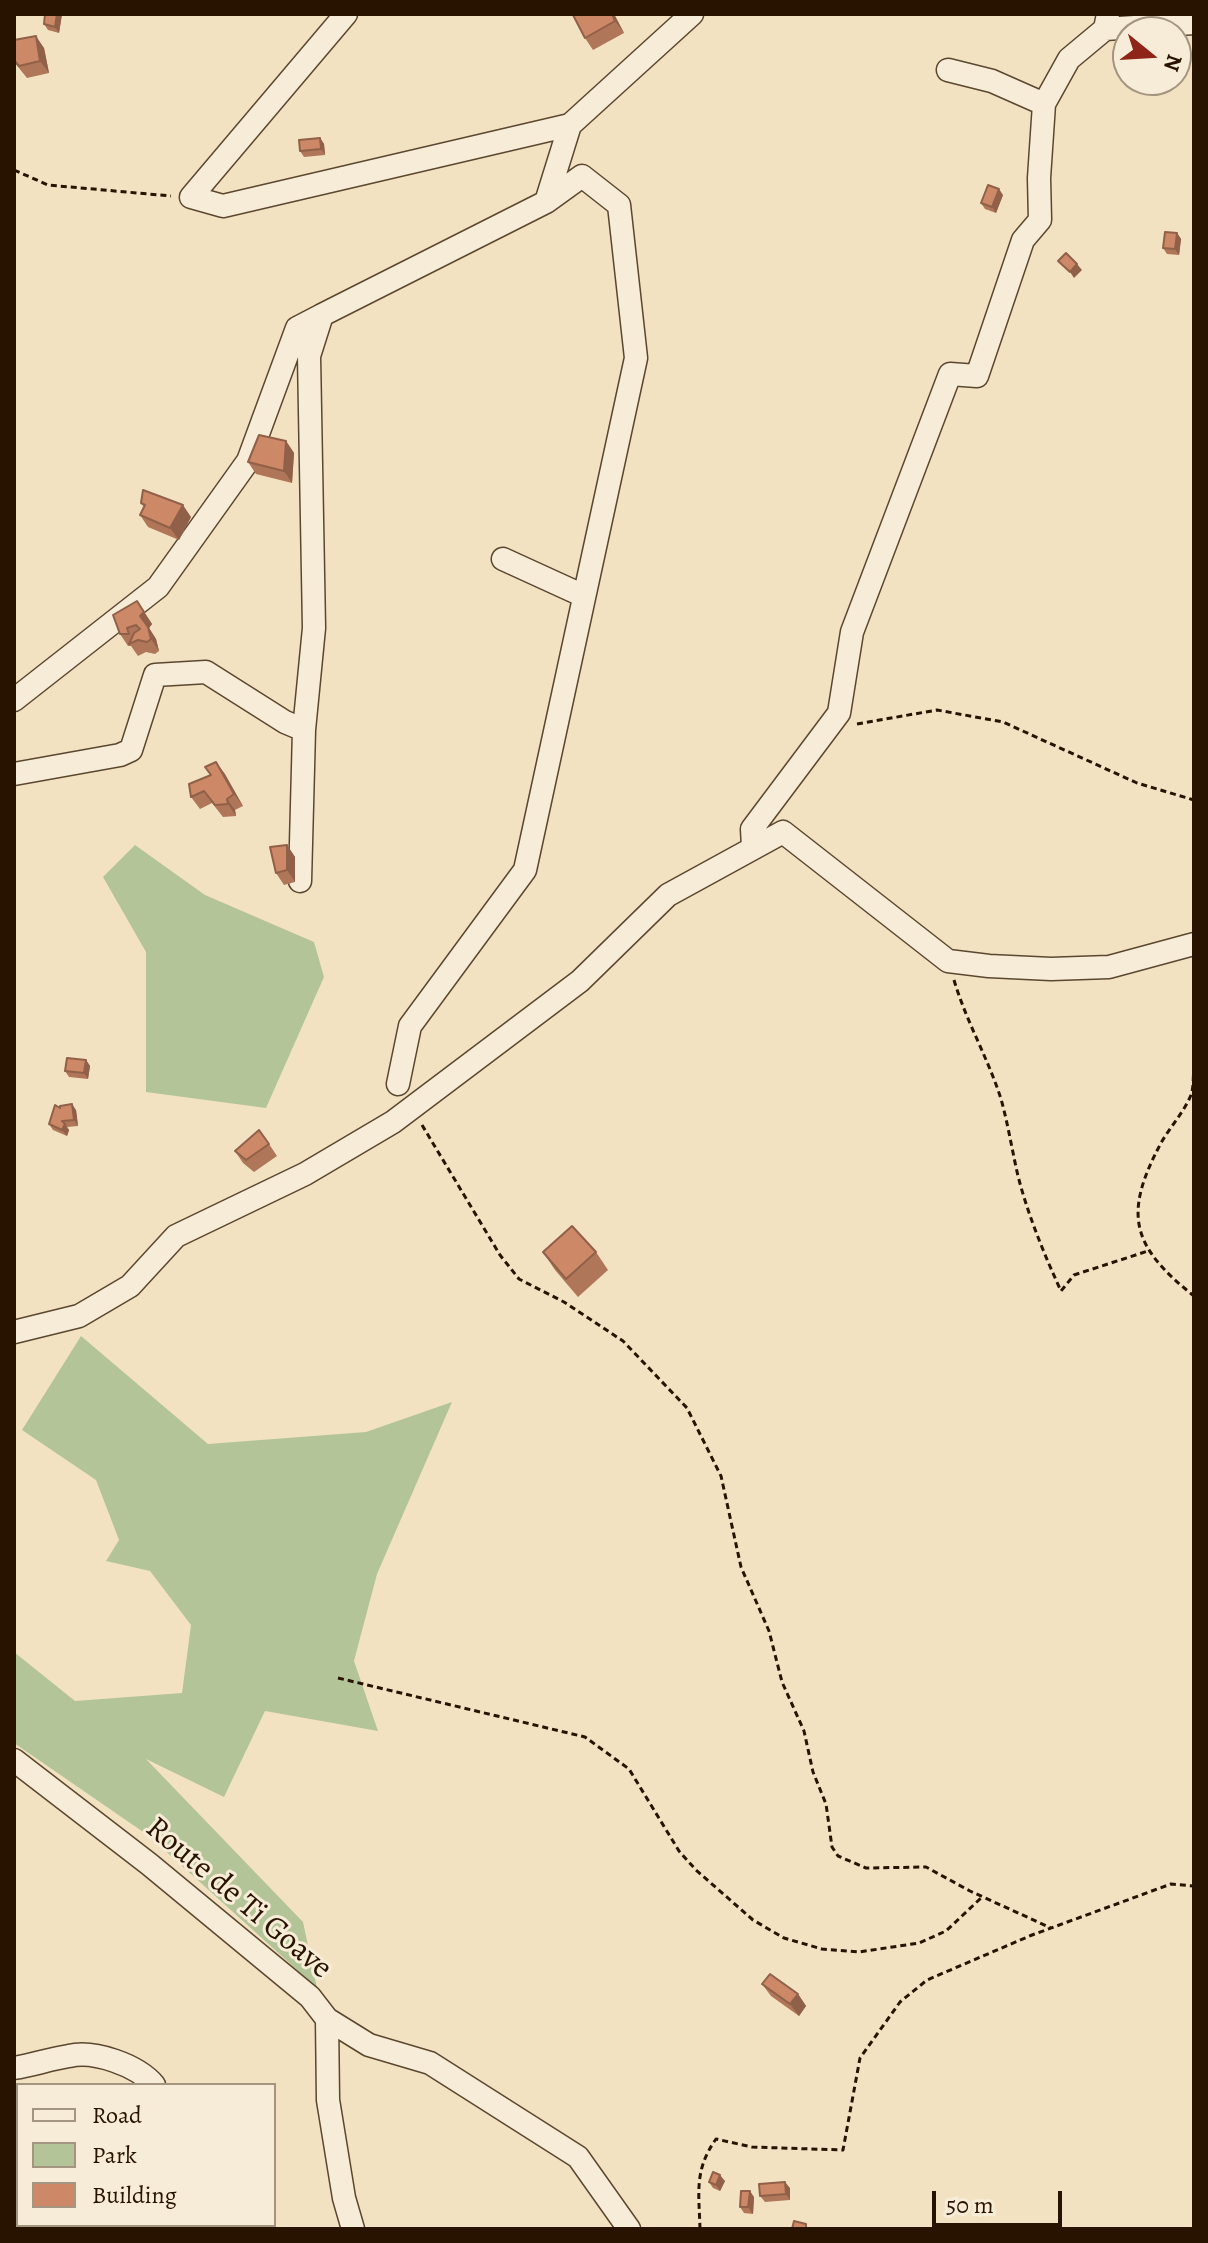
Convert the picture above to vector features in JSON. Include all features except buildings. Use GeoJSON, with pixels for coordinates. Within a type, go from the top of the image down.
{"type":"FeatureCollection","features":[{"type":"Feature","properties":{"kind":"street"},"geometry":{"type":"LineString","coordinates":[[346,14],[191,197],[223,206],[570,125],[692,14]]}},
{"type":"Feature","properties":{"kind":"street"},"geometry":{"type":"LineString","coordinates":[[753,847],[752,829],[839,713],[852,632],[950,374],[977,376],[1023,240],[1040,220],[1039,178],[1044,104],[1069,59],[1107,22],[1194,23]]}},
{"type":"Feature","properties":{"kind":"street"},"geometry":{"type":"LineString","coordinates":[[948,70],[992,81],[1044,104]]}},
{"type":"Feature","properties":{"kind":"street"},"geometry":{"type":"LineString","coordinates":[[546,202],[570,125]]}},
{"type":"Feature","properties":{"kind":"street"},"geometry":{"type":"LineString","coordinates":[[14,700],[158,587],[248,461],[297,328],[546,202],[582,176],[619,205],[636,358],[525,870],[410,1026],[398,1084]]}},
{"type":"Feature","properties":{"kind":"street"},"geometry":{"type":"LineString","coordinates":[[300,881],[304,730],[314,628],[309,356],[322,315]]}},
{"type":"Feature","properties":{"kind":"street"},"geometry":{"type":"LineString","coordinates":[[503,559],[584,596]]}},
{"type":"Feature","properties":{"kind":"street"},"geometry":{"type":"LineString","coordinates":[[14,774],[120,755],[131,750],[155,675],[206,672],[285,722],[304,730]]}},
{"type":"Feature","properties":{"kind":"street"},"geometry":{"type":"LineString","coordinates":[[14,1332],[79,1316],[130,1286],[176,1236],[305,1174],[393,1122],[580,981],[668,895],[783,832],[948,961],[1035,968],[1109,967],[1194,944]]}},
{"type":"Feature","properties":{"kind":"street","name":"Route de Ti Goave"},"geometry":{"type":"LineString","coordinates":[[14,1760],[149,1864],[310,1997],[327,2019],[328,2100],[344,2198],[353,2229]]}},
{"type":"Feature","properties":{"kind":"street"},"geometry":{"type":"LineString","coordinates":[[327,2019],[369,2045],[430,2063],[578,2157],[629,2229]]}},
{"type":"Feature","properties":{"kind":"street"},"geometry":{"type":"LineString","coordinates":[[14,2068],[72,2055],[114,2060],[144,2074],[152,2083]]}},
{"type":"Feature","properties":{"kind":"path"},"geometry":{"type":"LineString","coordinates":[[14,170],[48,185],[191,197]]}},
{"type":"Feature","properties":{"kind":"path"},"geometry":{"type":"LineString","coordinates":[[857,724],[937,710],[1003,722],[1137,783],[1194,800]]}},
{"type":"Feature","properties":{"kind":"path"},"geometry":{"type":"LineString","coordinates":[[948,961],[962,1006],[1000,1097],[1026,1203],[1061,1291],[1074,1275],[1148,1251]]}},
{"type":"Feature","properties":{"kind":"path"},"geometry":{"type":"LineString","coordinates":[[1194,1065],[1192,1094],[1161,1143],[1139,1194],[1138,1217],[1148,1251],[1172,1278],[1194,1296]]}},
{"type":"Feature","properties":{"kind":"path"},"geometry":{"type":"LineString","coordinates":[[411,1108],[500,1255],[519,1279],[564,1302],[623,1341],[687,1408],[721,1476],[741,1567],[769,1631],[782,1682],[804,1731],[813,1772],[826,1804],[832,1847],[838,1856],[866,1868],[926,1867],[982,1897],[1051,1928]]}},
{"type":"Feature","properties":{"kind":"path"},"geometry":{"type":"LineString","coordinates":[[338,1678],[585,1737],[629,1769],[679,1851],[696,1870],[753,1920],[784,1938],[822,1949],[859,1952],[919,1943],[946,1931],[982,1897]]}},
{"type":"Feature","properties":{"kind":"path"},"geometry":{"type":"LineString","coordinates":[[700,2229],[698,2185],[703,2158],[716,2139],[752,2147],[843,2150],[860,2058],[900,2002],[927,1980],[1051,1928],[1171,1884],[1194,1886]]}},
{"type":"Feature","properties":{"kind":"green space"},"geometry":{"type":"Polygon","coordinates":[[[135,845],[205,895],[314,942],[324,977],[266,1108],[146,1092],[146,952],[103,877],[135,845]]]}},
{"type":"Feature","properties":{"kind":"green space"},"geometry":{"type":"Polygon","coordinates":[[[81,1336],[208,1444],[366,1432],[452,1402],[377,1574],[354,1661],[378,1731],[265,1711],[224,1797],[146,1759],[303,1922],[317,1988],[149,1836],[14,1743],[14,1652],[75,1701],[182,1693],[191,1625],[150,1571],[106,1561],[119,1540],[96,1480],[22,1430],[81,1336]]]}}]}
